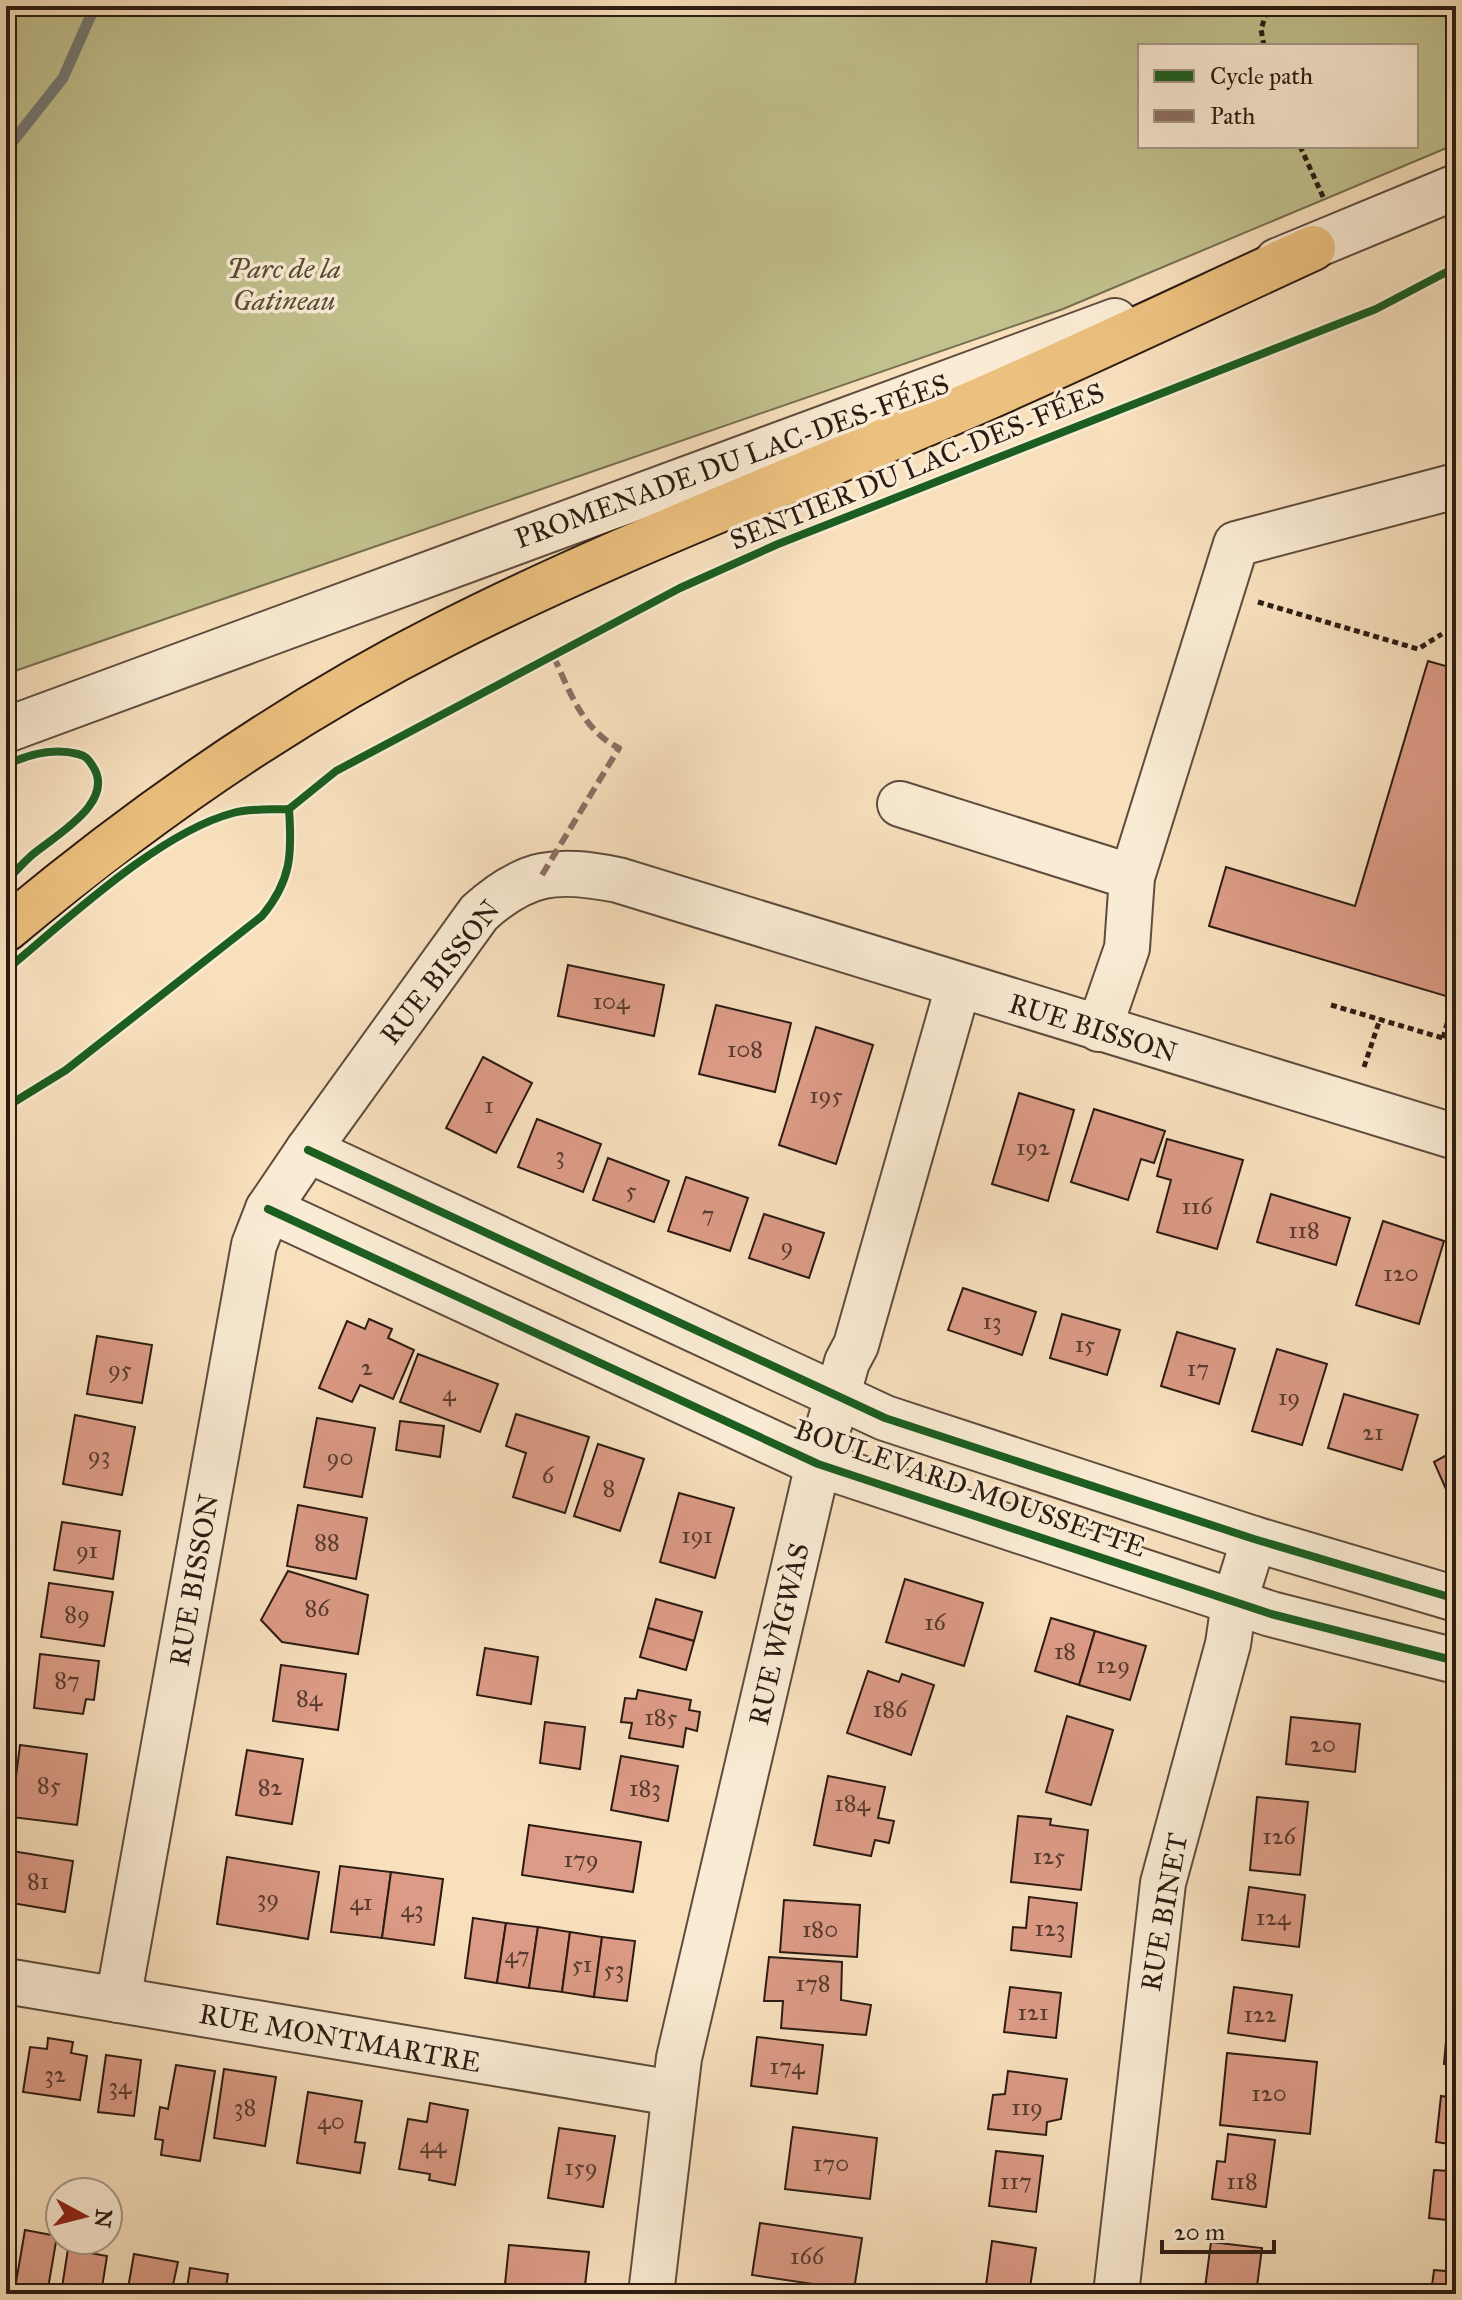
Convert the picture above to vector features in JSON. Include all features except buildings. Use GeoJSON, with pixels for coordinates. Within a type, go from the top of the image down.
{"type":"FeatureCollection","features":[{"type":"Feature","properties":{"kind":"highway"},"geometry":{"type":"LineString","coordinates":[[6,929],[78,868],[183,791],[284,725],[443,635],[776,485],[982,400],[1327,242]]}},
{"type":"Feature","properties":{"kind":"street","name":"PROMENADE DU LAC-DES-FÉES"},"geometry":{"type":"LineString","coordinates":[[6,730],[1327,242],[1456,187]]}},
{"type":"Feature","properties":{"kind":"street"},"geometry":{"type":"LineString","coordinates":[[1099,1029],[1127,948],[1132,877],[1236,544],[1456,486]]}},
{"type":"Feature","properties":{"kind":"street"},"geometry":{"type":"LineString","coordinates":[[900,804],[1132,877]]}},
{"type":"Feature","properties":{"kind":"street","name":"RUE BISSON"},"geometry":{"type":"LineString","coordinates":[[118,2000],[254,1245],[268,1209],[308,1150],[479,913],[504,890],[528,877],[557,873],[618,880],[958,987],[1456,1137]]}},
{"type":"Feature","properties":{"kind":"street","name":"RUE WÌGWÀS"},"geometry":{"type":"LineString","coordinates":[[651,2294],[673,2093],[818,1464],[836,1397],[856,1345],[958,987]]}},
{"type":"Feature","properties":{"kind":"street","name":"BOULEVARD MOUSSETTE"},"geometry":{"type":"LineString","coordinates":[[308,1150],[885,1418],[1254,1539],[1456,1599]]}},
{"type":"Feature","properties":{"kind":"street","name":"BOULEVARD MOUSSETTE"},"geometry":{"type":"LineString","coordinates":[[268,1209],[818,1464],[1234,1603],[1456,1661]]}},
{"type":"Feature","properties":{"kind":"street","name":"RUE BINET"},"geometry":{"type":"LineString","coordinates":[[1116,2294],[1163,1883],[1228,1644],[1234,1603],[1254,1539]]}},
{"type":"Feature","properties":{"kind":"street","name":"RUE MONTMARTRE"},"geometry":{"type":"LineString","coordinates":[[6,1981],[673,2093]]}},
{"type":"Feature","properties":{"kind":"path"},"geometry":{"type":"LineString","coordinates":[[1264,44],[1261,29],[1269,6]]}},
{"type":"Feature","properties":{"kind":"path"},"geometry":{"type":"LineString","coordinates":[[1301,148],[1327,242]]}},
{"type":"Feature","properties":{"kind":"path"},"geometry":{"type":"LineString","coordinates":[[1222,591],[1418,649],[1442,634]]}},
{"type":"Feature","properties":{"kind":"path"},"geometry":{"type":"LineString","coordinates":[[1443,1038],[1454,999]]}},
{"type":"Feature","properties":{"kind":"path"},"geometry":{"type":"LineString","coordinates":[[1331,1005],[1456,1042]]}},
{"type":"Feature","properties":{"kind":"path"},"geometry":{"type":"LineString","coordinates":[[1360,1080],[1380,1019]]}},
{"type":"Feature","properties":{"kind":"green space","name":"Parc de la Gatineau"},"geometry":{"type":"Polygon","coordinates":[[[6,6],[1456,6],[1456,144],[1063,309],[6,674],[6,6]]]}},
{"type":"Feature","properties":{"kind":"waterway"},"geometry":{"type":"LineString","coordinates":[[6,150],[63,78],[95,6]]}},
{"type":"Feature","properties":{"kind":"marked path"},"geometry":{"type":"LineString","coordinates":[[542,875],[619,748],[606,741],[578,708],[553,655]]}},
{"type":"Feature","properties":{"kind":"cycle path","name":"SENTIER DU LAC-DES-FÉES"},"geometry":{"type":"LineString","coordinates":[[289,809],[336,771],[680,588],[778,544],[1376,309],[1456,267]]}},
{"type":"Feature","properties":{"kind":"cycle path"},"geometry":{"type":"LineString","coordinates":[[6,765],[42,753],[69,752],[86,758],[98,779],[97,792],[80,817],[32,855],[6,881]]}},
{"type":"Feature","properties":{"kind":"cycle path"},"geometry":{"type":"LineString","coordinates":[[6,970],[114,880],[174,839],[204,823],[233,813],[289,809]]}},
{"type":"Feature","properties":{"kind":"cycle path"},"geometry":{"type":"LineString","coordinates":[[6,1107],[66,1070],[262,916],[285,878],[290,853],[289,809]]}},
{"type":"Feature","properties":{"kind":"cycle path"},"geometry":{"type":"LineString","coordinates":[[308,1150],[885,1418],[1254,1539],[1456,1599]]}},
{"type":"Feature","properties":{"kind":"cycle path"},"geometry":{"type":"LineString","coordinates":[[268,1209],[818,1464],[1271,1614],[1456,1661]]}}]}
